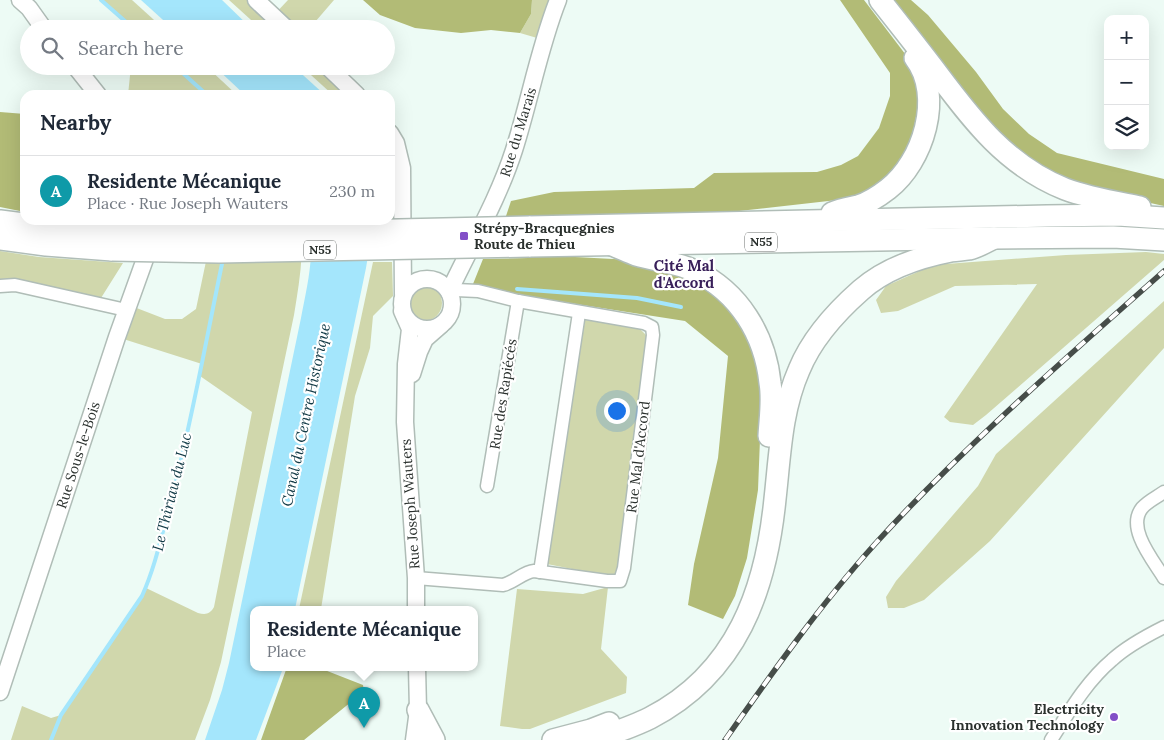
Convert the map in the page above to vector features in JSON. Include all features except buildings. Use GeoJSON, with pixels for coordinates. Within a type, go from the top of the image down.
{"type":"FeatureCollection","features":[{"type":"Feature","properties":{"kind":"highway"},"geometry":{"type":"LineString","coordinates":[[816,220],[844,208],[857,206],[889,189],[911,163],[925,126],[928,106],[927,86],[918,62],[870,0]]}},
{"type":"Feature","properties":{"kind":"highway"},"geometry":{"type":"LineString","coordinates":[[880,0],[972,120],[1012,159],[1066,189],[1164,214]]}},
{"type":"Feature","properties":{"kind":"highway","name":"N55"},"geometry":{"type":"LineString","coordinates":[[31,225],[113,241],[220,252],[529,237],[816,220],[1109,216],[1164,218]]}},
{"type":"Feature","properties":{"kind":"highway","name":"N55"},"geometry":{"type":"LineString","coordinates":[[0,221],[20,224]]}},
{"type":"Feature","properties":{"kind":"highway","name":"N55"},"geometry":{"type":"LineString","coordinates":[[529,237],[612,244],[1113,237],[1162,240]]}},
{"type":"Feature","properties":{"kind":"highway"},"geometry":{"type":"LineString","coordinates":[[594,740],[650,718],[674,704],[710,673],[739,633],[752,607],[767,550],[775,502],[782,426],[788,402],[799,369],[818,335],[863,289],[888,273],[916,260],[970,248],[994,238]]}},
{"type":"Feature","properties":{"kind":"highway","name":"N55"},"geometry":{"type":"LineString","coordinates":[[0,239],[46,244],[113,241]]}},
{"type":"Feature","properties":{"kind":"highway"},"geometry":{"type":"LineString","coordinates":[[553,740],[591,730],[645,707],[673,690],[705,663],[731,626],[743,603],[758,548],[764,500],[771,416],[770,383],[760,341],[750,320],[736,301],[716,283],[694,270],[668,261],[637,255],[612,244]]}},
{"type":"Feature","properties":{"kind":"highway"},"geometry":{"type":"LineString","coordinates":[[418,710],[434,740]]}},
{"type":"Feature","properties":{"kind":"street"},"geometry":{"type":"LineString","coordinates":[[256,0],[277,20]]}},
{"type":"Feature","properties":{"kind":"street","name":"Rue du Marais"},"geometry":{"type":"LineString","coordinates":[[450,295],[501,188],[514,149],[544,40],[558,0]]}},
{"type":"Feature","properties":{"kind":"street"},"geometry":{"type":"LineString","coordinates":[[28,2],[39,20]]}},
{"type":"Feature","properties":{"kind":"street"},"geometry":{"type":"LineString","coordinates":[[82,75],[94,90]]}},
{"type":"Feature","properties":{"kind":"street"},"geometry":{"type":"LineString","coordinates":[[336,75],[352,90]]}},
{"type":"Feature","properties":{"kind":"street"},"geometry":{"type":"LineString","coordinates":[[395,141],[402,168],[402,311],[411,324],[418,328],[434,328],[441,325],[450,314],[450,295],[445,286],[422,277],[403,244]]}},
{"type":"Feature","properties":{"kind":"street","name":"Rue Sous-le-Bois"},"geometry":{"type":"LineString","coordinates":[[0,692],[126,310],[157,225]]}},
{"type":"Feature","properties":{"kind":"street"},"geometry":{"type":"LineString","coordinates":[[466,260],[464,276],[466,282],[478,291]]}},
{"type":"Feature","properties":{"kind":"street","name":"Rue du Marais"},"geometry":{"type":"LineString","coordinates":[[432,280],[441,282],[448,278],[466,260]]}},
{"type":"Feature","properties":{"kind":"street"},"geometry":{"type":"LineString","coordinates":[[403,294],[413,283],[432,280]]}},
{"type":"Feature","properties":{"kind":"street"},"geometry":{"type":"LineString","coordinates":[[0,286],[15,285],[126,310]]}},
{"type":"Feature","properties":{"kind":"street","name":"Rue Mal d'Accord"},"geometry":{"type":"LineString","coordinates":[[416,578],[503,584],[512,583],[528,572],[540,572],[620,581],[624,568],[653,336],[652,327],[644,323],[579,313],[478,291],[450,295]]}},
{"type":"Feature","properties":{"kind":"street","name":"Rue des Rapiécés"},"geometry":{"type":"LineString","coordinates":[[488,486],[518,301]]}},
{"type":"Feature","properties":{"kind":"street","name":"Rue Joseph Wauters"},"geometry":{"type":"LineString","coordinates":[[402,311],[410,329],[406,364],[404,422],[416,578],[416,606]]}},
{"type":"Feature","properties":{"kind":"street"},"geometry":{"type":"LineString","coordinates":[[540,572],[579,313]]}},
{"type":"Feature","properties":{"kind":"street","name":"Rue Joseph Wauters"},"geometry":{"type":"LineString","coordinates":[[405,399],[419,352],[426,339],[441,325]]}},
{"type":"Feature","properties":{"kind":"street"},"geometry":{"type":"LineString","coordinates":[[1164,492],[1142,508],[1137,518],[1136,526],[1139,537],[1164,578]]}},
{"type":"Feature","properties":{"kind":"street"},"geometry":{"type":"LineString","coordinates":[[1051,740],[1083,691],[1102,669],[1112,659],[1131,646],[1164,627]]}},
{"type":"Feature","properties":{"kind":"street"},"geometry":{"type":"LineString","coordinates":[[414,740],[418,710],[417,671]]}},
{"type":"Feature","properties":{"kind":"green space"},"geometry":{"type":"Polygon","coordinates":[[[101,0],[132,0],[154,20],[124,20],[101,0]]]}},
{"type":"Feature","properties":{"kind":"green space"},"geometry":{"type":"Polygon","coordinates":[[[229,0],[256,0],[273,16],[288,0],[334,0],[317,20],[251,20],[229,0]]]}},
{"type":"Feature","properties":{"kind":"green space"},"geometry":{"type":"Polygon","coordinates":[[[363,0],[532,0],[531,14],[520,33],[491,30],[461,33],[415,28],[380,15],[363,0]]]}},
{"type":"Feature","properties":{"kind":"green space"},"geometry":{"type":"Polygon","coordinates":[[[532,0],[558,0],[544,40],[520,33],[531,14],[532,0]]]}},
{"type":"Feature","properties":{"kind":"green space"},"geometry":{"type":"Polygon","coordinates":[[[840,0],[864,0],[912,63],[919,85],[918,106],[912,138],[900,163],[883,182],[855,198],[721,213],[572,217],[506,216],[511,201],[554,192],[694,188],[714,173],[817,172],[841,165],[858,156],[879,128],[890,96],[890,73],[840,0]]]}},
{"type":"Feature","properties":{"kind":"green space"},"geometry":{"type":"Polygon","coordinates":[[[886,0],[911,0],[928,15],[976,72],[1003,109],[1029,134],[1057,153],[1164,179],[1164,206],[1069,185],[1014,153],[886,0]]]}},
{"type":"Feature","properties":{"kind":"green space"},"geometry":{"type":"Polygon","coordinates":[[[130,75],[216,75],[232,90],[129,90],[130,75]]]}},
{"type":"Feature","properties":{"kind":"green space"},"geometry":{"type":"Polygon","coordinates":[[[311,75],[336,75],[352,90],[327,90],[311,75]]]}},
{"type":"Feature","properties":{"kind":"green space"},"geometry":{"type":"Polygon","coordinates":[[[0,112],[20,114],[20,211],[0,207],[0,112]]]}},
{"type":"Feature","properties":{"kind":"green space"},"geometry":{"type":"Polygon","coordinates":[[[395,168],[403,223],[395,221],[395,168]]]}},
{"type":"Feature","properties":{"kind":"green space"},"geometry":{"type":"Polygon","coordinates":[[[211,225],[300,225],[302,256],[294,315],[221,662],[210,700],[195,740],[11,740],[22,706],[51,718],[61,715],[146,588],[198,613],[208,613],[214,607],[252,412],[200,376],[202,364],[117,337],[134,307],[165,319],[182,319],[196,309],[213,228],[211,225]]]}},
{"type":"Feature","properties":{"kind":"green space"},"geometry":{"type":"Polygon","coordinates":[[[0,251],[39,257],[123,263],[101,298],[0,286],[0,251]]]}},
{"type":"Feature","properties":{"kind":"green space"},"geometry":{"type":"Polygon","coordinates":[[[1146,252],[1164,254],[1164,260],[973,425],[950,422],[944,417],[1037,284],[955,286],[898,311],[881,313],[876,300],[886,286],[933,265],[1066,255],[1146,252]]]}},
{"type":"Feature","properties":{"kind":"green space"},"geometry":{"type":"Polygon","coordinates":[[[537,255],[632,260],[699,280],[736,312],[757,357],[762,388],[758,490],[747,558],[735,596],[723,619],[688,605],[694,564],[718,458],[728,356],[685,321],[518,295],[473,284],[483,259],[528,258],[537,255]]]}},
{"type":"Feature","properties":{"kind":"green space"},"geometry":{"type":"Polygon","coordinates":[[[373,262],[392,262],[393,296],[373,316],[370,348],[355,396],[321,606],[300,606],[373,262]]]}},
{"type":"Feature","properties":{"kind":"green space"},"geometry":{"type":"Polygon","coordinates":[[[424,285],[436,291],[442,303],[436,315],[424,321],[412,315],[406,303],[412,291],[424,285]]]}},
{"type":"Feature","properties":{"kind":"green space"},"geometry":{"type":"Polygon","coordinates":[[[1164,301],[1164,348],[990,541],[924,600],[904,608],[888,608],[886,597],[896,581],[978,486],[996,454],[1164,301]]]}},
{"type":"Feature","properties":{"kind":"green space"},"geometry":{"type":"Polygon","coordinates":[[[585,320],[638,327],[649,338],[618,571],[616,574],[607,576],[547,564],[549,538],[585,320]]]}},
{"type":"Feature","properties":{"kind":"green space"},"geometry":{"type":"Polygon","coordinates":[[[608,587],[601,649],[627,677],[626,693],[530,729],[500,726],[517,589],[583,594],[608,587]]]}},
{"type":"Feature","properties":{"kind":"green space"},"geometry":{"type":"Polygon","coordinates":[[[286,671],[327,671],[363,685],[364,692],[359,702],[354,706],[351,702],[304,740],[261,740],[286,671]]]}},
{"type":"Feature","properties":{"kind":"water"},"geometry":{"type":"Polygon","coordinates":[[[141,0],[222,0],[243,20],[163,20],[141,0]]]}},
{"type":"Feature","properties":{"kind":"water"},"geometry":{"type":"Polygon","coordinates":[[[224,75],[303,75],[319,90],[240,90],[224,75]]]}},
{"type":"Feature","properties":{"kind":"water","name":"Canal du Centre Historique"},"geometry":{"type":"Polygon","coordinates":[[[309,225],[373,225],[366,268],[296,606],[250,606],[250,671],[282,671],[256,740],[205,740],[229,663],[301,318],[311,257],[309,225]]]}},
{"type":"Feature","properties":{"kind":"waterway"},"geometry":{"type":"LineString","coordinates":[[101,0],[124,20]]}},
{"type":"Feature","properties":{"kind":"waterway"},"geometry":{"type":"LineString","coordinates":[[185,75],[201,90]]}},
{"type":"Feature","properties":{"kind":"waterway","name":"Le Thiriau du Luc"},"geometry":{"type":"LineString","coordinates":[[51,740],[61,715],[142,596],[151,573],[186,441],[223,259]]}},
{"type":"Feature","properties":{"kind":"waterway"},"geometry":{"type":"LineString","coordinates":[[517,289],[637,298],[681,307]]}},
{"type":"Feature","properties":{"kind":"railway"},"geometry":{"type":"LineString","coordinates":[[725,740],[816,615],[875,544],[979,438],[1164,271]]}},
{"type":"Feature","properties":{"kind":"place","name":"Strépy-Bracquegnies Route de Thieu"},"geometry":{"type":"Point","coordinates":[464,236]}},
{"type":"Feature","properties":{"kind":"place","name":"Electricity Innovation Technology"},"geometry":{"type":"Point","coordinates":[1114,717]}},
{"type":"Feature","properties":{"kind":"place","name":"Residente Mécanique"},"geometry":{"type":"Point","coordinates":[364,728]}},
{"type":"Feature","properties":{"kind":"district","name":"Cité Mal d'Accord"},"geometry":{"type":"Point","coordinates":[684,274]}}]}
